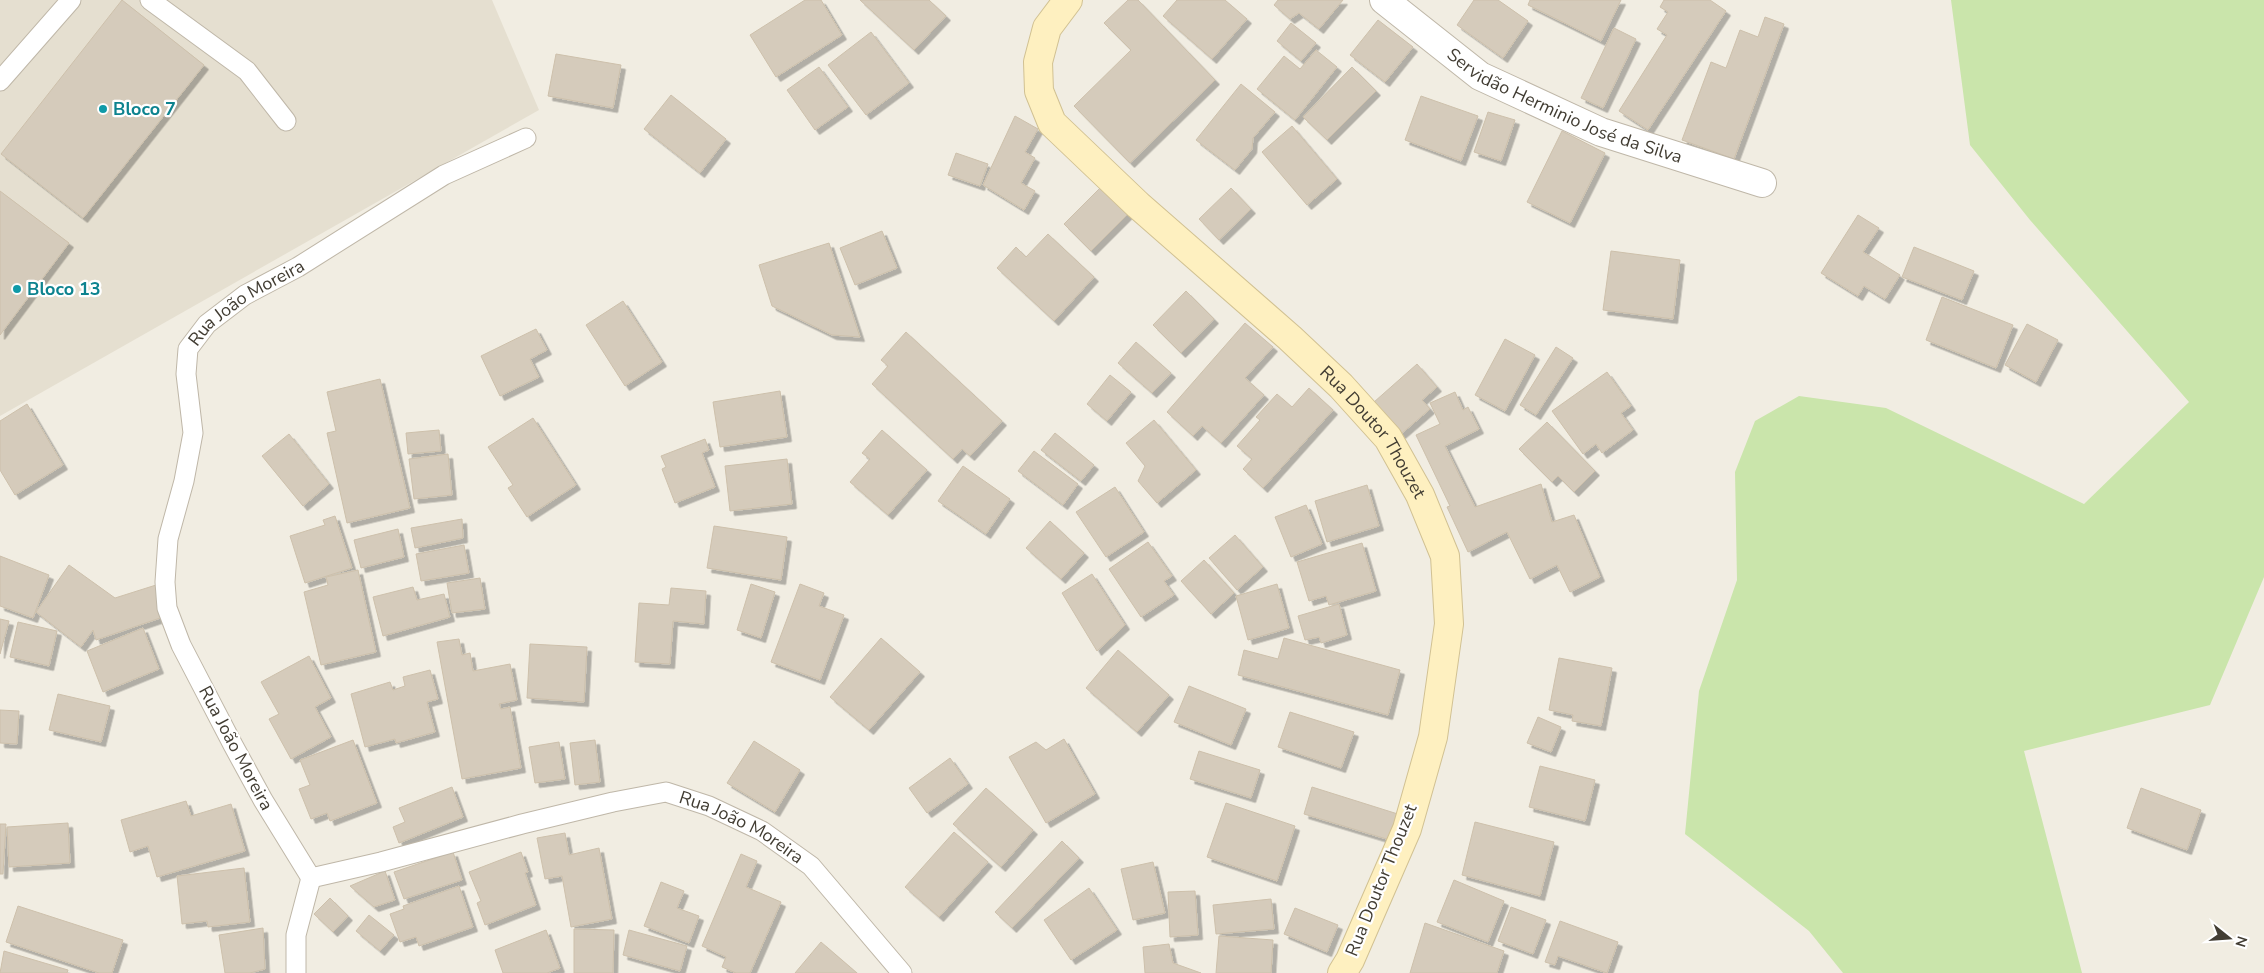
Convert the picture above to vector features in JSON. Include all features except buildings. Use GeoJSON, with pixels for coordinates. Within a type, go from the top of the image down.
{"type":"FeatureCollection","features":[{"type":"Feature","properties":{"kind":"street","name":"Rua Doutor Thouzet"},"geometry":{"type":"LineString","coordinates":[[1068,0],[1047,28],[1038,62],[1039,91],[1052,122],[1138,205],[1290,338],[1340,386],[1388,438],[1420,495],[1445,556],[1449,624],[1432,737],[1406,829],[1350,960],[1342,973]]}},
{"type":"Feature","properties":{"kind":"street","name":"Servidão Herminio José da Silva"},"geometry":{"type":"LineString","coordinates":[[1384,0],[1480,76],[1601,132],[1762,183]]}},
{"type":"Feature","properties":{"kind":"lane"},"geometry":{"type":"LineString","coordinates":[[0,81],[71,0]]}},
{"type":"Feature","properties":{"kind":"lane"},"geometry":{"type":"LineString","coordinates":[[150,0],[247,71],[286,121]]}},
{"type":"Feature","properties":{"kind":"lane","name":"Rua João Moreira"},"geometry":{"type":"LineString","coordinates":[[526,138],[444,175],[298,267],[245,295],[207,324],[188,349],[186,374],[193,433],[184,481],[168,539],[165,582],[167,608],[181,645],[263,800],[311,878],[381,862],[522,824],[613,802],[666,792],[709,806],[762,831],[811,866],[902,973]]}},
{"type":"Feature","properties":{"kind":"lane"},"geometry":{"type":"LineString","coordinates":[[296,973],[296,935],[311,878]]}},
{"type":"Feature","properties":{"kind":"shaded area"},"geometry":{"type":"Polygon","coordinates":[[[0,0],[492,0],[539,110],[0,416],[0,0]]]}},
{"type":"Feature","properties":{"kind":"green space"},"geometry":{"type":"Polygon","coordinates":[[[1951,0],[2264,0],[2264,577],[2210,705],[2024,751],[2082,973],[1843,973],[1809,931],[1685,834],[1699,691],[1737,580],[1735,472],[1755,421],[1799,396],[1886,408],[2084,504],[2189,402],[2030,220],[1970,145],[1951,0]]]}},
{"type":"Feature","properties":{"kind":"place","name":"Bloco 7"},"geometry":{"type":"Point","coordinates":[103,109]}},
{"type":"Feature","properties":{"kind":"place","name":"Bloco 13"},"geometry":{"type":"Point","coordinates":[17,289]}}]}
